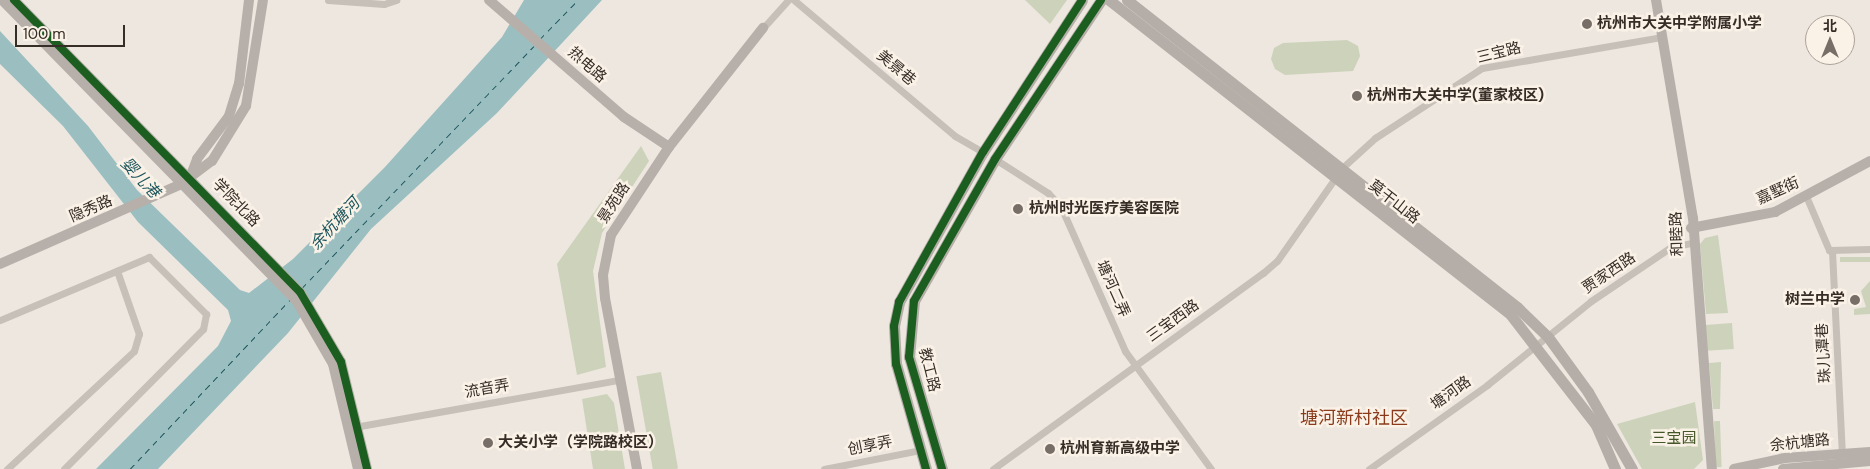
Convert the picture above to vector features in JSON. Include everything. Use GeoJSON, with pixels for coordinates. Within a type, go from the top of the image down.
{"type":"FeatureCollection","features":[{"type":"Feature","properties":{"kind":"main road","name":"学院北路"},"geometry":{"type":"LineString","coordinates":[[2,0],[181,184],[255,248],[300,292],[326,340],[360,426],[368,469]]}},
{"type":"Feature","properties":{"kind":"main road","name":"学院北路"},"geometry":{"type":"LineString","coordinates":[[14,0],[191,176],[255,248]]}},
{"type":"Feature","properties":{"kind":"main road","name":"隐秀路"},"geometry":{"type":"LineString","coordinates":[[191,176],[197,159],[229,116],[239,84],[250,0]]}},
{"type":"Feature","properties":{"kind":"main road","name":"隐秀路"},"geometry":{"type":"LineString","coordinates":[[0,264],[124,212],[181,184],[212,161],[240,122],[259,44],[263,0]]}},
{"type":"Feature","properties":{"kind":"main road","name":"热电路"},"geometry":{"type":"LineString","coordinates":[[489,0],[624,117],[669,147]]}},
{"type":"Feature","properties":{"kind":"main road","name":"教工路"},"geometry":{"type":"LineString","coordinates":[[926,469],[896,364],[896,310],[905,287],[982,152],[1082,0]]}},
{"type":"Feature","properties":{"kind":"main road","name":"教工路"},"geometry":{"type":"LineString","coordinates":[[942,469],[909,357],[909,320],[926,278],[995,159],[1101,0]]}},
{"type":"Feature","properties":{"kind":"main road","name":"莫干山路"},"geometry":{"type":"LineString","coordinates":[[1109,0],[1480,276],[1548,337],[1588,392],[1632,469]]}},
{"type":"Feature","properties":{"kind":"main road","name":"莫干山路"},"geometry":{"type":"LineString","coordinates":[[1127,0],[1339,171],[1482,290],[1538,344],[1596,425],[1615,469]]}},
{"type":"Feature","properties":{"kind":"main road","name":"和睦路"},"geometry":{"type":"LineString","coordinates":[[1656,0],[1692,228],[1712,469]]}},
{"type":"Feature","properties":{"kind":"main road","name":"景苑路"},"geometry":{"type":"LineString","coordinates":[[637,469],[605,298],[607,250],[618,223],[669,147],[763,28]]}},
{"type":"Feature","properties":{"kind":"main road","name":"嘉墅街"},"geometry":{"type":"LineString","coordinates":[[1692,228],[1753,219],[1806,196],[1870,161]]}},
{"type":"Feature","properties":{"kind":"main road","name":"学院北路"},"geometry":{"type":"LineString","coordinates":[[326,340],[347,411],[358,469]]}},
{"type":"Feature","properties":{"kind":"main road","name":"余杭塘路"},"geometry":{"type":"LineString","coordinates":[[1734,469],[1785,458],[1870,452]]}},
{"type":"Feature","properties":{"kind":"main road","name":"余杭塘路"},"geometry":{"type":"LineString","coordinates":[[1783,469],[1870,460]]}},
{"type":"Feature","properties":{"kind":"street"},"geometry":{"type":"LineString","coordinates":[[328,0],[384,4],[396,0]]}},
{"type":"Feature","properties":{"kind":"street","name":"景苑路"},"geometry":{"type":"LineString","coordinates":[[763,28],[788,0]]}},
{"type":"Feature","properties":{"kind":"street","name":"美景巷"},"geometry":{"type":"LineString","coordinates":[[794,0],[955,136],[982,152]]}},
{"type":"Feature","properties":{"kind":"street","name":"三宝路"},"geometry":{"type":"LineString","coordinates":[[1339,171],[1374,138],[1482,68],[1662,37]]}},
{"type":"Feature","properties":{"kind":"street","name":"塘河二弄"},"geometry":{"type":"LineString","coordinates":[[995,159],[1048,193],[1061,207],[1136,364],[1211,469]]}},
{"type":"Feature","properties":{"kind":"street","name":"三宝西路"},"geometry":{"type":"LineString","coordinates":[[993,469],[1277,261],[1339,171]]}},
{"type":"Feature","properties":{"kind":"street"},"geometry":{"type":"LineString","coordinates":[[1806,196],[1821,238],[1832,252],[1870,249]]}},
{"type":"Feature","properties":{"kind":"street","name":"贾家西路"},"geometry":{"type":"LineString","coordinates":[[1548,337],[1591,301],[1663,253],[1692,243]]}},
{"type":"Feature","properties":{"kind":"street","name":"珠儿潭巷"},"geometry":{"type":"LineString","coordinates":[[1832,252],[1842,454]]}},
{"type":"Feature","properties":{"kind":"street"},"geometry":{"type":"LineString","coordinates":[[0,320],[150,257],[206,314],[203,329],[64,469]]}},
{"type":"Feature","properties":{"kind":"street"},"geometry":{"type":"LineString","coordinates":[[8,469],[134,351],[139,334],[117,271]]}},
{"type":"Feature","properties":{"kind":"street","name":"塘河路"},"geometry":{"type":"LineString","coordinates":[[1369,469],[1548,337]]}},
{"type":"Feature","properties":{"kind":"street","name":"流音弄"},"geometry":{"type":"LineString","coordinates":[[360,426],[619,380]]}},
{"type":"Feature","properties":{"kind":"street","name":"创享弄"},"geometry":{"type":"LineString","coordinates":[[824,469],[920,450]]}},
{"type":"Feature","properties":{"kind":"green space"},"geometry":{"type":"Polygon","coordinates":[[[1025,0],[1067,0],[1050,24],[1025,0]]]}},
{"type":"Feature","properties":{"kind":"green space"},"geometry":{"type":"Polygon","coordinates":[[[1347,40],[1358,46],[1360,56],[1353,71],[1285,75],[1275,69],[1271,59],[1274,48],[1283,43],[1347,40]]]}},
{"type":"Feature","properties":{"kind":"green space"},"geometry":{"type":"Polygon","coordinates":[[[641,146],[649,161],[602,233],[593,271],[606,367],[577,375],[557,264],[641,146]]]}},
{"type":"Feature","properties":{"kind":"green space"},"geometry":{"type":"Polygon","coordinates":[[[1718,235],[1728,313],[1706,314],[1700,244],[1705,238],[1718,235]]]}},
{"type":"Feature","properties":{"kind":"green space"},"geometry":{"type":"Polygon","coordinates":[[[1840,257],[1870,257],[1870,262],[1840,262],[1840,257]]]}},
{"type":"Feature","properties":{"kind":"green space"},"geometry":{"type":"Polygon","coordinates":[[[1870,281],[1870,314],[1854,315],[1854,309],[1866,307],[1861,291],[1870,281]]]}},
{"type":"Feature","properties":{"kind":"green space"},"geometry":{"type":"Polygon","coordinates":[[[1732,323],[1734,349],[1707,351],[1705,325],[1732,323]]]}},
{"type":"Feature","properties":{"kind":"green space"},"geometry":{"type":"Polygon","coordinates":[[[1721,362],[1720,409],[1713,409],[1709,363],[1721,362]]]}},
{"type":"Feature","properties":{"kind":"green space"},"geometry":{"type":"Polygon","coordinates":[[[661,372],[678,469],[653,469],[636,376],[661,372]]]}},
{"type":"Feature","properties":{"kind":"green space"},"geometry":{"type":"Polygon","coordinates":[[[607,394],[614,403],[625,469],[593,469],[582,399],[607,394]]]}},
{"type":"Feature","properties":{"kind":"green space","name":"三宝园"},"geometry":{"type":"Polygon","coordinates":[[[1695,402],[1703,460],[1694,469],[1642,469],[1617,424],[1695,402]]]}},
{"type":"Feature","properties":{"kind":"green space"},"geometry":{"type":"Polygon","coordinates":[[[1714,421],[1720,421],[1722,467],[1716,467],[1714,421]]]}},
{"type":"Feature","properties":{"kind":"water","name":"余杭塘河"},"geometry":{"type":"Polygon","coordinates":[[[524,0],[602,0],[497,113],[371,229],[288,333],[158,469],[96,469],[218,346],[231,321],[228,310],[138,222],[63,126],[0,64],[0,31],[88,126],[137,190],[240,290],[249,293],[293,259],[385,167],[502,37],[524,0]]]}},
{"type":"Feature","properties":{"kind":"ferry route"},"geometry":{"type":"LineString","coordinates":[[540,39],[578,0]]}},
{"type":"Feature","properties":{"kind":"ferry route"},"geometry":{"type":"LineString","coordinates":[[302,288],[534,46]]}},
{"type":"Feature","properties":{"kind":"ferry route"},"geometry":{"type":"LineString","coordinates":[[130,469],[290,300]]}},
{"type":"Feature","properties":{"kind":"cycle path"},"geometry":{"type":"LineString","coordinates":[[14,0],[300,292],[341,362],[367,469]]}},
{"type":"Feature","properties":{"kind":"cycle path"},"geometry":{"type":"LineString","coordinates":[[926,469],[896,364],[894,326],[899,302],[983,152],[1082,0]]}},
{"type":"Feature","properties":{"kind":"cycle path"},"geometry":{"type":"LineString","coordinates":[[942,469],[909,357],[914,301],[995,159],[1101,0]]}},
{"type":"Feature","properties":{"kind":"place","name":"杭州市大关中学附属小学"},"geometry":{"type":"Point","coordinates":[1587,24]}},
{"type":"Feature","properties":{"kind":"place","name":"杭州市大关中学(董家校区)"},"geometry":{"type":"Point","coordinates":[1357,96]}},
{"type":"Feature","properties":{"kind":"place","name":"杭州时光医疗美容医院"},"geometry":{"type":"Point","coordinates":[1018,209]}},
{"type":"Feature","properties":{"kind":"place","name":"树兰中学"},"geometry":{"type":"Point","coordinates":[1855,300]}},
{"type":"Feature","properties":{"kind":"place","name":"大关小学（学院路校区）"},"geometry":{"type":"Point","coordinates":[488,443]}},
{"type":"Feature","properties":{"kind":"place","name":"杭州育新高级中学"},"geometry":{"type":"Point","coordinates":[1050,449]}},
{"type":"Feature","properties":{"kind":"district","name":"塘河新村社区"},"geometry":{"type":"Point","coordinates":[1354,418]}},
{"type":"Feature","properties":{"kind":"water label","name":"婴儿港"},"geometry":{"type":"Point","coordinates":[140,178]}}]}
